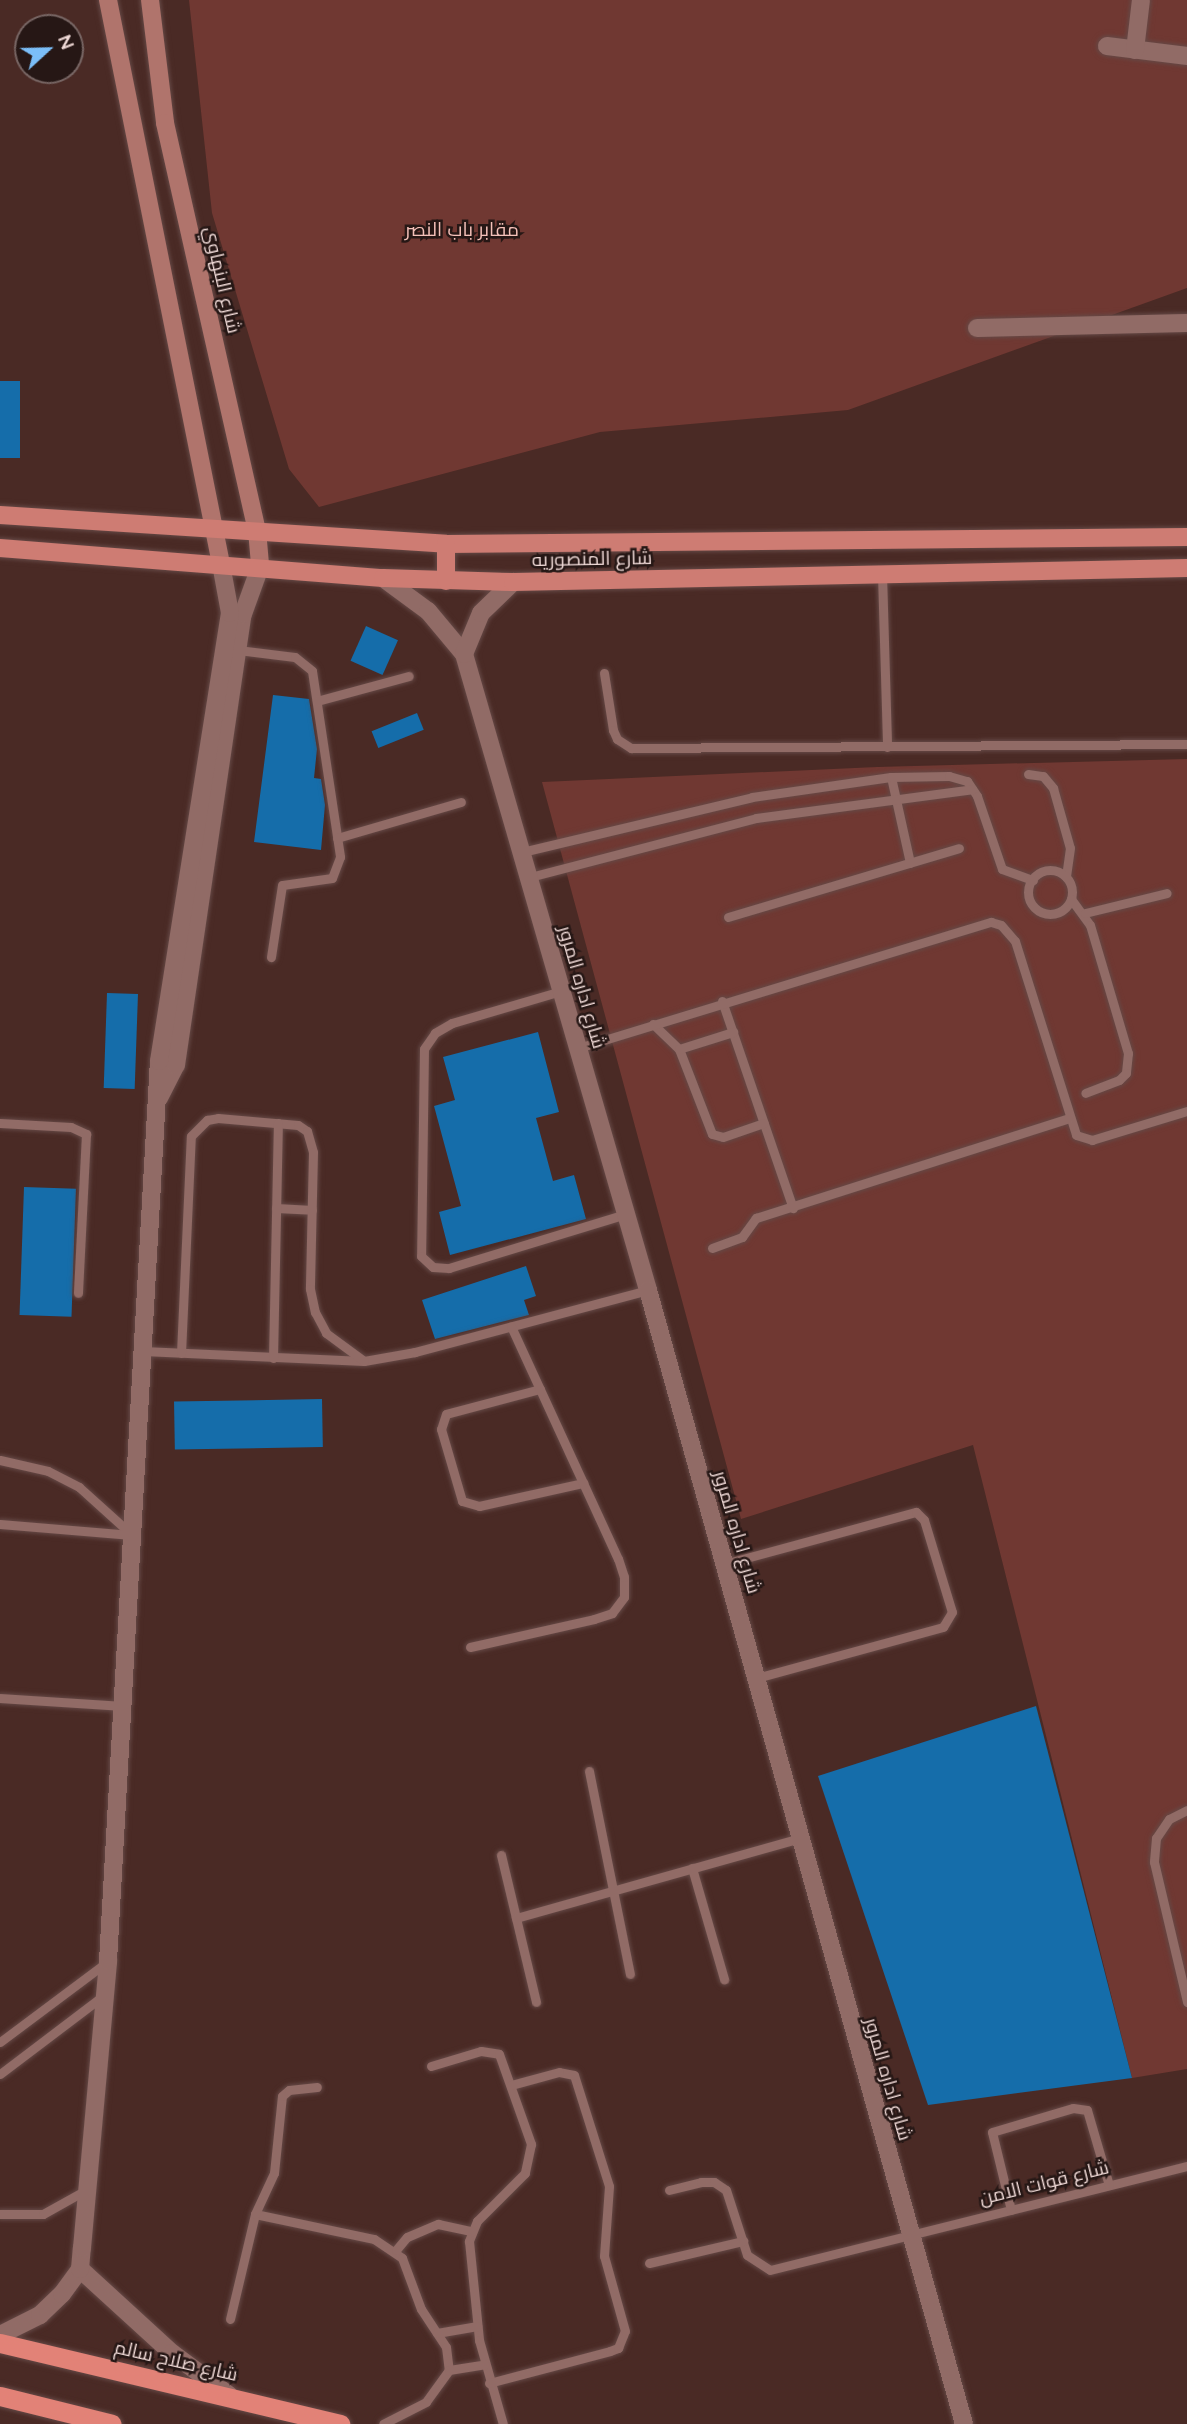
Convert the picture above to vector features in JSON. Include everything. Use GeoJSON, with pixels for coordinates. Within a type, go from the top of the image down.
{"type":"FeatureCollection","features":[{"type":"Feature","properties":{"kind":"highway","name":"شارع صلاح سالم"},"geometry":{"type":"LineString","coordinates":[[0,2343],[341,2424]]}},
{"type":"Feature","properties":{"kind":"highway"},"geometry":{"type":"LineString","coordinates":[[0,2396],[112,2424]]}},
{"type":"Feature","properties":{"kind":"main road"},"geometry":{"type":"LineString","coordinates":[[108,0],[222,564]]}},
{"type":"Feature","properties":{"kind":"main road","name":"شارع البنهاوي"},"geometry":{"type":"LineString","coordinates":[[150,0],[165,123],[257,530],[260,567]]}},
{"type":"Feature","properties":{"kind":"main road","name":"شارع المنصوريه"},"geometry":{"type":"LineString","coordinates":[[0,515],[446,544],[1187,537]]}},
{"type":"Feature","properties":{"kind":"main road"},"geometry":{"type":"LineString","coordinates":[[882,541],[882,574]]}},
{"type":"Feature","properties":{"kind":"main road"},"geometry":{"type":"LineString","coordinates":[[446,544],[446,581]]}},
{"type":"Feature","properties":{"kind":"main road","name":"شارع المنصوريه"},"geometry":{"type":"LineString","coordinates":[[0,548],[446,581],[513,582],[1187,568]]}},
{"type":"Feature","properties":{"kind":"street"},"geometry":{"type":"LineString","coordinates":[[1135,50],[1141,0]]}},
{"type":"Feature","properties":{"kind":"street"},"geometry":{"type":"LineString","coordinates":[[1107,46],[1187,56]]}},
{"type":"Feature","properties":{"kind":"street"},"geometry":{"type":"LineString","coordinates":[[977,328],[1187,323]]}},
{"type":"Feature","properties":{"kind":"street"},"geometry":{"type":"LineString","coordinates":[[0,2335],[40,2315],[80,2269],[106,1994],[159,1061],[230,613],[222,564]]}},
{"type":"Feature","properties":{"kind":"street"},"geometry":{"type":"LineString","coordinates":[[159,1098],[169,1083],[180,1045],[243,614],[260,567]]}},
{"type":"Feature","properties":{"kind":"street","name":"شارع اداره المرور"},"geometry":{"type":"LineString","coordinates":[[383,578],[428,611],[464,654],[648,1290],[964,2424]]}},
{"type":"Feature","properties":{"kind":"street"},"geometry":{"type":"LineString","coordinates":[[464,654],[481,613],[513,582]]}},
{"type":"Feature","properties":{"kind":"street"},"geometry":{"type":"LineString","coordinates":[[80,2269],[172,2353],[234,2398]]}},
{"type":"Feature","properties":{"kind":"lane"},"geometry":{"type":"LineString","coordinates":[[882,574],[887,747]]}},
{"type":"Feature","properties":{"kind":"lane"},"geometry":{"type":"LineString","coordinates":[[238,650],[305,662],[312,671],[337,838],[339,869],[332,878],[286,882],[279,889],[271,957]]}},
{"type":"Feature","properties":{"kind":"lane"},"geometry":{"type":"LineString","coordinates":[[604,673],[613,730],[617,739],[631,748],[1187,744]]}},
{"type":"Feature","properties":{"kind":"lane"},"geometry":{"type":"LineString","coordinates":[[317,701],[409,676]]}},
{"type":"Feature","properties":{"kind":"lane"},"geometry":{"type":"LineString","coordinates":[[1028,774],[1043,776],[1053,788],[1070,848],[1066,877],[1072,898],[1085,913],[1129,1063],[1119,1080],[1085,1093]]}},
{"type":"Feature","properties":{"kind":"lane"},"geometry":{"type":"LineString","coordinates":[[522,852],[682,810],[891,777],[949,776],[967,781],[982,804],[1002,869],[1032,880],[1048,871],[1066,877]]}},
{"type":"Feature","properties":{"kind":"lane"},"geometry":{"type":"LineString","coordinates":[[891,777],[910,863]]}},
{"type":"Feature","properties":{"kind":"lane"},"geometry":{"type":"LineString","coordinates":[[530,877],[756,818],[972,789]]}},
{"type":"Feature","properties":{"kind":"lane"},"geometry":{"type":"LineString","coordinates":[[337,838],[461,803]]}},
{"type":"Feature","properties":{"kind":"lane"},"geometry":{"type":"LineString","coordinates":[[728,917],[959,848]]}},
{"type":"Feature","properties":{"kind":"lane"},"geometry":{"type":"LineString","coordinates":[[1032,880],[1029,898],[1041,912],[1059,912],[1072,898]]}},
{"type":"Feature","properties":{"kind":"lane"},"geometry":{"type":"LineString","coordinates":[[1085,913],[1167,893]]}},
{"type":"Feature","properties":{"kind":"lane"},"geometry":{"type":"LineString","coordinates":[[578,1048],[722,1001],[991,922],[1001,925],[1015,941],[1076,1135],[1092,1140],[1187,1111]]}},
{"type":"Feature","properties":{"kind":"lane"},"geometry":{"type":"LineString","coordinates":[[561,991],[452,1023],[435,1033],[424,1049],[421,1256],[433,1267],[449,1268],[626,1214]]}},
{"type":"Feature","properties":{"kind":"lane"},"geometry":{"type":"LineString","coordinates":[[722,1001],[793,1208]]}},
{"type":"Feature","properties":{"kind":"lane"},"geometry":{"type":"LineString","coordinates":[[653,1024],[679,1048],[712,1134],[723,1137],[764,1123]]}},
{"type":"Feature","properties":{"kind":"lane"},"geometry":{"type":"LineString","coordinates":[[679,1048],[733,1032]]}},
{"type":"Feature","properties":{"kind":"lane"},"geometry":{"type":"LineString","coordinates":[[712,1248],[742,1237],[752,1220],[1069,1118]]}},
{"type":"Feature","properties":{"kind":"lane"},"geometry":{"type":"LineString","coordinates":[[181,1353],[191,1136],[207,1120],[278,1123],[298,1125],[313,1141],[310,1289],[315,1312],[326,1333],[364,1361]]}},
{"type":"Feature","properties":{"kind":"lane"},"geometry":{"type":"LineString","coordinates":[[0,1123],[71,1126],[86,1134],[78,1293]]}},
{"type":"Feature","properties":{"kind":"lane"},"geometry":{"type":"LineString","coordinates":[[273,1358],[278,1123]]}},
{"type":"Feature","properties":{"kind":"lane"},"geometry":{"type":"LineString","coordinates":[[276,1208],[312,1210]]}},
{"type":"Feature","properties":{"kind":"lane"},"geometry":{"type":"LineString","coordinates":[[143,1350],[364,1361],[648,1290]]}},
{"type":"Feature","properties":{"kind":"lane"},"geometry":{"type":"LineString","coordinates":[[470,1647],[612,1613],[624,1597],[621,1568],[511,1326]]}},
{"type":"Feature","properties":{"kind":"lane"},"geometry":{"type":"LineString","coordinates":[[540,1390],[446,1414],[441,1429],[461,1501],[479,1506],[583,1483]]}},
{"type":"Feature","properties":{"kind":"lane"},"geometry":{"type":"LineString","coordinates":[[0,1460],[48,1471],[79,1488],[132,1535]]}},
{"type":"Feature","properties":{"kind":"lane"},"geometry":{"type":"LineString","coordinates":[[724,1564],[916,1512],[924,1520],[952,1612],[943,1627],[755,1678]]}},
{"type":"Feature","properties":{"kind":"lane"},"geometry":{"type":"LineString","coordinates":[[0,1524],[132,1535]]}},
{"type":"Feature","properties":{"kind":"lane"},"geometry":{"type":"LineString","coordinates":[[0,1698],[123,1706]]}},
{"type":"Feature","properties":{"kind":"lane"},"geometry":{"type":"LineString","coordinates":[[589,1771],[631,1974]]}},
{"type":"Feature","properties":{"kind":"lane"},"geometry":{"type":"LineString","coordinates":[[1187,1810],[1169,1819],[1156,1838],[1154,1862],[1187,2002]]}},
{"type":"Feature","properties":{"kind":"lane"},"geometry":{"type":"LineString","coordinates":[[516,1918],[800,1838]]}},
{"type":"Feature","properties":{"kind":"lane"},"geometry":{"type":"LineString","coordinates":[[501,1855],[536,2001]]}},
{"type":"Feature","properties":{"kind":"lane"},"geometry":{"type":"LineString","coordinates":[[692,1868],[724,1979]]}},
{"type":"Feature","properties":{"kind":"lane"},"geometry":{"type":"LineString","coordinates":[[0,2042],[108,1961]]}},
{"type":"Feature","properties":{"kind":"lane"},"geometry":{"type":"LineString","coordinates":[[0,2074],[106,1994]]}},
{"type":"Feature","properties":{"kind":"lane"},"geometry":{"type":"LineString","coordinates":[[431,2066],[491,2050],[499,2054],[531,2144],[531,2159],[525,2174],[471,2231],[468,2252],[477,2326],[489,2384],[503,2424]]}},
{"type":"Feature","properties":{"kind":"lane"},"geometry":{"type":"LineString","coordinates":[[489,2384],[618,2348],[625,2331],[604,2256],[609,2186],[577,2082],[567,2071],[512,2085]]}},
{"type":"Feature","properties":{"kind":"lane"},"geometry":{"type":"LineString","coordinates":[[230,2319],[255,2214],[274,2173],[282,2096],[289,2090],[317,2087]]}},
{"type":"Feature","properties":{"kind":"lane"},"geometry":{"type":"LineString","coordinates":[[1011,2210],[992,2132],[1073,2108],[1087,2110],[1109,2185]]}},
{"type":"Feature","properties":{"kind":"lane","name":"شارع قوات الامن"},"geometry":{"type":"LineString","coordinates":[[743,2241],[747,2255],[770,2270],[1187,2166]]}},
{"type":"Feature","properties":{"kind":"lane"},"geometry":{"type":"LineString","coordinates":[[649,2263],[743,2241],[726,2190],[714,2182],[701,2182],[669,2190]]}},
{"type":"Feature","properties":{"kind":"lane"},"geometry":{"type":"LineString","coordinates":[[0,2214],[43,2214],[68,2204],[89,2188]]}},
{"type":"Feature","properties":{"kind":"lane"},"geometry":{"type":"LineString","coordinates":[[255,2214],[374,2239],[396,2250],[421,2309],[446,2347],[449,2370],[426,2402],[383,2424]]}},
{"type":"Feature","properties":{"kind":"lane"},"geometry":{"type":"LineString","coordinates":[[396,2250],[407,2237],[438,2224],[471,2231]]}},
{"type":"Feature","properties":{"kind":"lane"},"geometry":{"type":"LineString","coordinates":[[437,2333],[477,2326]]}},
{"type":"Feature","properties":{"kind":"lane"},"geometry":{"type":"LineString","coordinates":[[449,2370],[485,2364]]}},
{"type":"Feature","properties":{"kind":"green space","name":"مقابر باب النصر"},"geometry":{"type":"Polygon","coordinates":[[[189,0],[1187,0],[1187,288],[848,410],[600,432],[319,507],[289,469],[212,213],[189,0]]]}},
{"type":"Feature","properties":{"kind":"green space"},"geometry":{"type":"Polygon","coordinates":[[[1187,759],[1187,2069],[1132,2078],[973,1445],[741,1519],[542,782],[877,767],[1187,759]]]}},
{"type":"Feature","properties":{"kind":"building"},"geometry":{"type":"Polygon","coordinates":[[[0,381],[20,381],[20,458],[0,458],[0,381]]]}},
{"type":"Feature","properties":{"kind":"building"},"geometry":{"type":"Polygon","coordinates":[[[366,626],[398,640],[383,675],[351,661],[366,626]]]}},
{"type":"Feature","properties":{"kind":"building"},"geometry":{"type":"Polygon","coordinates":[[[273,695],[309,699],[317,749],[314,778],[321,779],[325,805],[321,850],[254,842],[273,695]]]}},
{"type":"Feature","properties":{"kind":"building"},"geometry":{"type":"Polygon","coordinates":[[[417,713],[424,730],[378,748],[372,731],[417,713]]]}},
{"type":"Feature","properties":{"kind":"building"},"geometry":{"type":"Polygon","coordinates":[[[107,993],[138,994],[135,1089],[104,1088],[107,993]]]}},
{"type":"Feature","properties":{"kind":"building"},"geometry":{"type":"Polygon","coordinates":[[[538,1032],[559,1112],[536,1118],[553,1181],[574,1175],[586,1219],[450,1255],[439,1212],[461,1206],[434,1106],[455,1100],[443,1057],[538,1032]]]}},
{"type":"Feature","properties":{"kind":"building"},"geometry":{"type":"Polygon","coordinates":[[[24,1187],[76,1189],[72,1317],[20,1315],[24,1187]]]}},
{"type":"Feature","properties":{"kind":"building"},"geometry":{"type":"Polygon","coordinates":[[[526,1266],[536,1296],[524,1300],[529,1315],[435,1339],[422,1300],[526,1266]]]}},
{"type":"Feature","properties":{"kind":"building"},"geometry":{"type":"Polygon","coordinates":[[[322,1399],[323,1447],[175,1450],[174,1402],[322,1399]]]}},
{"type":"Feature","properties":{"kind":"building"},"geometry":{"type":"Polygon","coordinates":[[[1036,1706],[1132,2078],[928,2105],[818,1776],[1036,1706]]]}}]}
